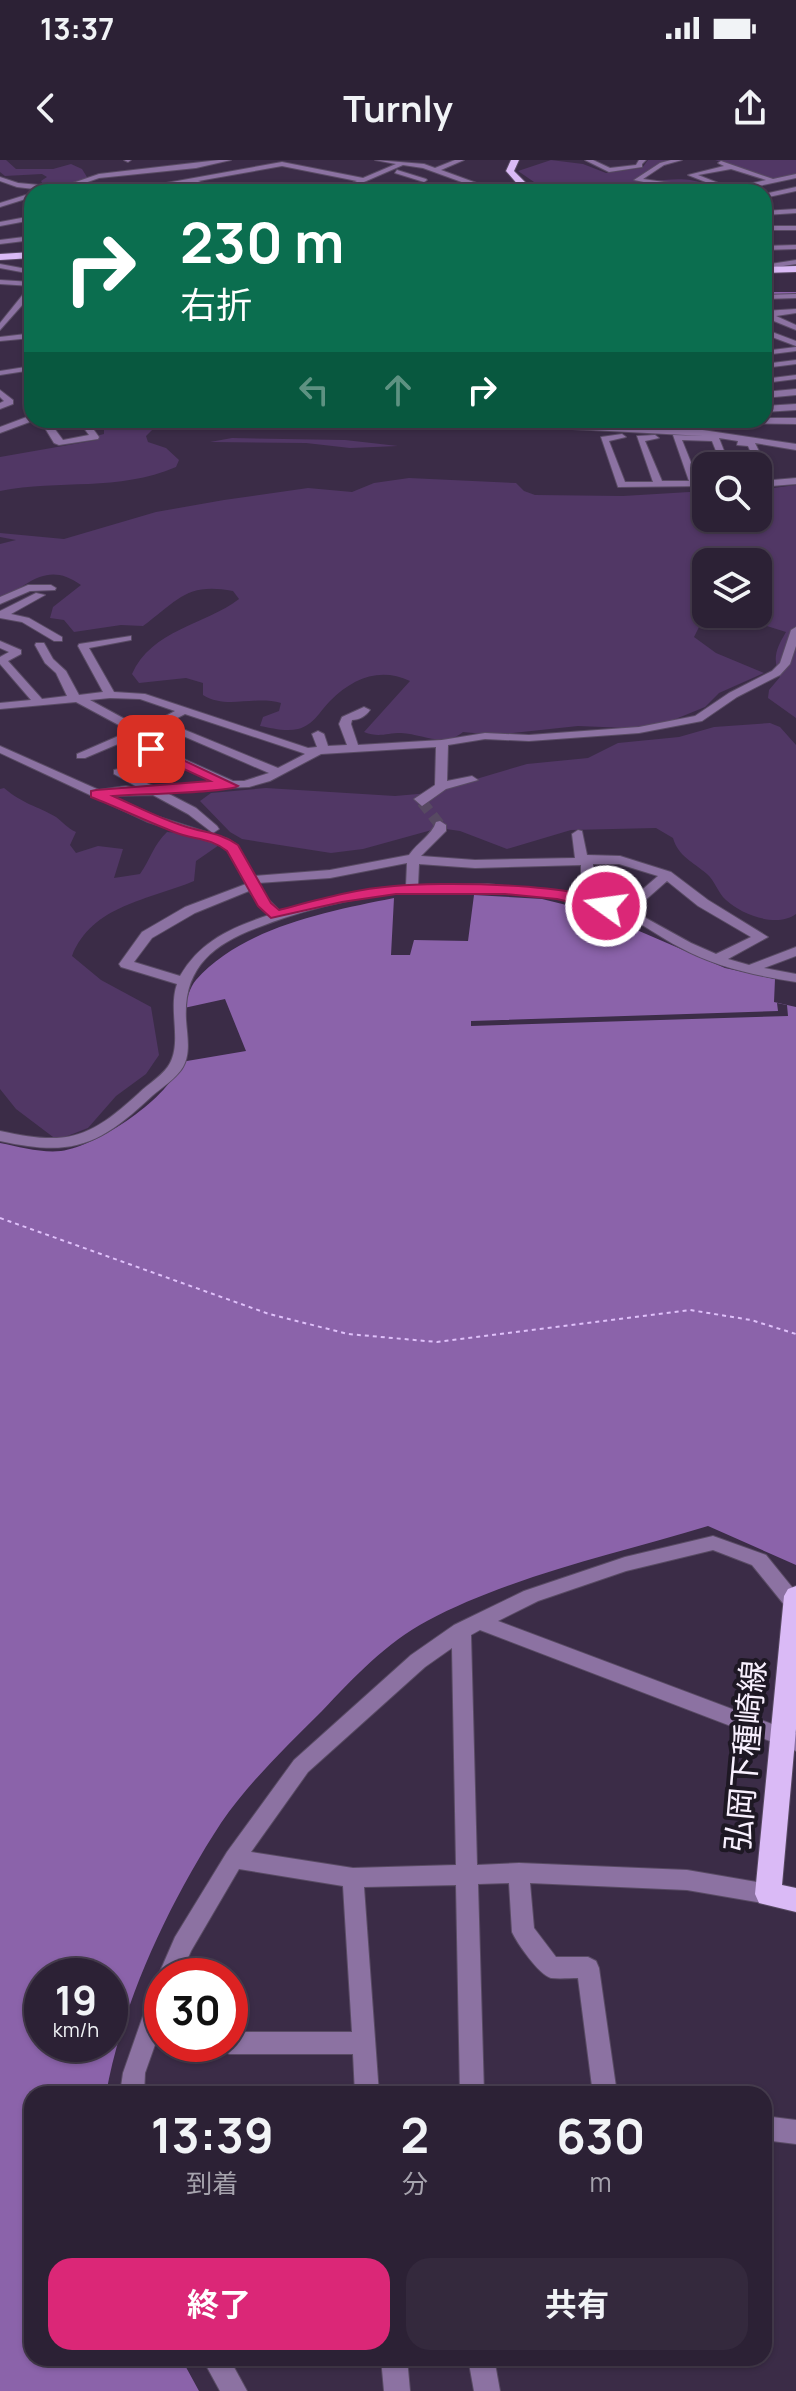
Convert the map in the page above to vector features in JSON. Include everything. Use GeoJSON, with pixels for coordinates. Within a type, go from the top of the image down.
{"type":"FeatureCollection","features":[{"type":"Feature","properties":{"kind":"main road"},"geometry":{"type":"LineString","coordinates":[[515,160],[510,167],[512,176],[526,184]]}},
{"type":"Feature","properties":{"kind":"main road"},"geometry":{"type":"LineString","coordinates":[[1,264],[24,257]]}},
{"type":"Feature","properties":{"kind":"main road"},"geometry":{"type":"LineString","coordinates":[[772,267],[794,266]]}},
{"type":"Feature","properties":{"kind":"main road","name":"弘岡下種崎線"},"geometry":{"type":"LineString","coordinates":[[768,1894],[790,1740],[795,1599]]}},
{"type":"Feature","properties":{"kind":"main road"},"geometry":{"type":"LineString","coordinates":[[768,1894],[796,1900]]}},
{"type":"Feature","properties":{"kind":"street"},"geometry":{"type":"LineString","coordinates":[[127,160],[152,168],[167,178]]}},
{"type":"Feature","properties":{"kind":"street"},"geometry":{"type":"LineString","coordinates":[[77,184],[91,178],[152,168],[208,165],[229,160],[244,166],[265,163],[259,160]]}},
{"type":"Feature","properties":{"kind":"street"},"geometry":{"type":"LineString","coordinates":[[378,160],[424,180]]}},
{"type":"Feature","properties":{"kind":"street"},"geometry":{"type":"LineString","coordinates":[[357,184],[424,160]]}},
{"type":"Feature","properties":{"kind":"street"},"geometry":{"type":"LineString","coordinates":[[441,160],[458,163]]}},
{"type":"Feature","properties":{"kind":"street"},"geometry":{"type":"LineString","coordinates":[[588,160],[609,170],[635,167],[643,160]]}},
{"type":"Feature","properties":{"kind":"street"},"geometry":{"type":"LineString","coordinates":[[621,160],[635,167]]}},
{"type":"Feature","properties":{"kind":"street"},"geometry":{"type":"LineString","coordinates":[[669,184],[637,180],[678,160],[724,176]]}},
{"type":"Feature","properties":{"kind":"street"},"geometry":{"type":"LineString","coordinates":[[711,160],[772,181]]}},
{"type":"Feature","properties":{"kind":"street"},"geometry":{"type":"LineString","coordinates":[[436,170],[458,163]]}},
{"type":"Feature","properties":{"kind":"street"},"geometry":{"type":"LineString","coordinates":[[170,184],[282,164],[364,180]]}},
{"type":"Feature","properties":{"kind":"street"},"geometry":{"type":"LineString","coordinates":[[411,164],[488,184]]}},
{"type":"Feature","properties":{"kind":"street"},"geometry":{"type":"LineString","coordinates":[[208,165],[227,171]]}},
{"type":"Feature","properties":{"kind":"street"},"geometry":{"type":"LineString","coordinates":[[388,184],[399,167]]}},
{"type":"Feature","properties":{"kind":"street"},"geometry":{"type":"LineString","coordinates":[[659,167],[672,171]]}},
{"type":"Feature","properties":{"kind":"street"},"geometry":{"type":"LineString","coordinates":[[690,176],[730,167]]}},
{"type":"Feature","properties":{"kind":"street"},"geometry":{"type":"LineString","coordinates":[[122,172],[128,184]]}},
{"type":"Feature","properties":{"kind":"street"},"geometry":{"type":"LineString","coordinates":[[309,175],[331,184]]}},
{"type":"Feature","properties":{"kind":"street"},"geometry":{"type":"LineString","coordinates":[[690,176],[713,184]]}},
{"type":"Feature","properties":{"kind":"street"},"geometry":{"type":"LineString","coordinates":[[690,176],[710,184]]}},
{"type":"Feature","properties":{"kind":"street"},"geometry":{"type":"LineString","coordinates":[[763,184],[796,177]]}},
{"type":"Feature","properties":{"kind":"street"},"geometry":{"type":"LineString","coordinates":[[767,184],[796,177]]}},
{"type":"Feature","properties":{"kind":"street"},"geometry":{"type":"LineString","coordinates":[[0,179],[24,186]]}},
{"type":"Feature","properties":{"kind":"street"},"geometry":{"type":"LineString","coordinates":[[189,181],[199,184]]}},
{"type":"Feature","properties":{"kind":"street"},"geometry":{"type":"LineString","coordinates":[[738,181],[741,184]]}},
{"type":"Feature","properties":{"kind":"street"},"geometry":{"type":"LineString","coordinates":[[772,194],[796,189]]}},
{"type":"Feature","properties":{"kind":"street"},"geometry":{"type":"LineString","coordinates":[[780,192],[796,198]]}},
{"type":"Feature","properties":{"kind":"street"},"geometry":{"type":"LineString","coordinates":[[0,205],[24,198]]}},
{"type":"Feature","properties":{"kind":"street"},"geometry":{"type":"LineString","coordinates":[[772,200],[783,205]]}},
{"type":"Feature","properties":{"kind":"street"},"geometry":{"type":"LineString","coordinates":[[772,205],[796,204]]}},
{"type":"Feature","properties":{"kind":"street"},"geometry":{"type":"LineString","coordinates":[[12,210],[24,208]]}},
{"type":"Feature","properties":{"kind":"street"},"geometry":{"type":"LineString","coordinates":[[772,212],[796,211]]}},
{"type":"Feature","properties":{"kind":"street"},"geometry":{"type":"LineString","coordinates":[[2,223],[24,218]]}},
{"type":"Feature","properties":{"kind":"street"},"geometry":{"type":"LineString","coordinates":[[772,224],[796,219]]}},
{"type":"Feature","properties":{"kind":"street"},"geometry":{"type":"LineString","coordinates":[[2,223],[16,228]]}},
{"type":"Feature","properties":{"kind":"street"},"geometry":{"type":"LineString","coordinates":[[772,226],[796,228]]}},
{"type":"Feature","properties":{"kind":"street"},"geometry":{"type":"LineString","coordinates":[[0,239],[24,236]]}},
{"type":"Feature","properties":{"kind":"street"},"geometry":{"type":"LineString","coordinates":[[794,266],[773,238],[796,237]]}},
{"type":"Feature","properties":{"kind":"street"},"geometry":{"type":"LineString","coordinates":[[772,248],[796,247]]}},
{"type":"Feature","properties":{"kind":"street"},"geometry":{"type":"LineString","coordinates":[[1,264],[24,265]]}},
{"type":"Feature","properties":{"kind":"street"},"geometry":{"type":"LineString","coordinates":[[1,264],[24,271]]}},
{"type":"Feature","properties":{"kind":"street"},"geometry":{"type":"LineString","coordinates":[[0,280],[15,269]]}},
{"type":"Feature","properties":{"kind":"street"},"geometry":{"type":"LineString","coordinates":[[0,280],[24,283]]}},
{"type":"Feature","properties":{"kind":"street"},"geometry":{"type":"LineString","coordinates":[[0,293],[24,294]]}},
{"type":"Feature","properties":{"kind":"street"},"geometry":{"type":"LineString","coordinates":[[772,297],[796,296]]}},
{"type":"Feature","properties":{"kind":"street"},"geometry":{"type":"LineString","coordinates":[[0,328],[11,315],[15,304],[24,298]]}},
{"type":"Feature","properties":{"kind":"street"},"geometry":{"type":"LineString","coordinates":[[772,313],[796,311]]}},
{"type":"Feature","properties":{"kind":"street"},"geometry":{"type":"LineString","coordinates":[[0,314],[11,315]]}},
{"type":"Feature","properties":{"kind":"street"},"geometry":{"type":"LineString","coordinates":[[772,317],[796,328]]}},
{"type":"Feature","properties":{"kind":"street"},"geometry":{"type":"LineString","coordinates":[[772,334],[796,346]]}},
{"type":"Feature","properties":{"kind":"street"},"geometry":{"type":"LineString","coordinates":[[0,339],[24,336]]}},
{"type":"Feature","properties":{"kind":"street"},"geometry":{"type":"LineString","coordinates":[[772,338],[779,337]]}},
{"type":"Feature","properties":{"kind":"street"},"geometry":{"type":"LineString","coordinates":[[772,351],[796,346]]}},
{"type":"Feature","properties":{"kind":"street"},"geometry":{"type":"LineString","coordinates":[[772,365],[796,362]]}},
{"type":"Feature","properties":{"kind":"street"},"geometry":{"type":"LineString","coordinates":[[1,375],[24,370]]}},
{"type":"Feature","properties":{"kind":"street"},"geometry":{"type":"LineString","coordinates":[[772,380],[796,377]]}},
{"type":"Feature","properties":{"kind":"street"},"geometry":{"type":"LineString","coordinates":[[772,394],[796,392]]}},
{"type":"Feature","properties":{"kind":"street"},"geometry":{"type":"LineString","coordinates":[[0,393],[10,402],[1,410],[14,423]]}},
{"type":"Feature","properties":{"kind":"street"},"geometry":{"type":"LineString","coordinates":[[772,408],[796,407]]}},
{"type":"Feature","properties":{"kind":"street"},"geometry":{"type":"LineString","coordinates":[[0,430],[24,420]]}},
{"type":"Feature","properties":{"kind":"street"},"geometry":{"type":"LineString","coordinates":[[772,421],[796,421]]}},
{"type":"Feature","properties":{"kind":"street"},"geometry":{"type":"LineString","coordinates":[[49,428],[57,441],[62,443],[95,437],[88,428]]}},
{"type":"Feature","properties":{"kind":"street"},"geometry":{"type":"LineString","coordinates":[[597,428],[696,432],[796,447]]}},
{"type":"Feature","properties":{"kind":"street"},"geometry":{"type":"LineString","coordinates":[[676,437],[692,477]]}},
{"type":"Feature","properties":{"kind":"street"},"geometry":{"type":"LineString","coordinates":[[640,438],[658,483]]}},
{"type":"Feature","properties":{"kind":"street"},"geometry":{"type":"LineString","coordinates":[[692,482],[621,485],[604,439],[715,439],[751,444],[755,452]]}},
{"type":"Feature","properties":{"kind":"street"},"geometry":{"type":"LineString","coordinates":[[715,439],[720,452]]}},
{"type":"Feature","properties":{"kind":"street"},"geometry":{"type":"LineString","coordinates":[[772,483],[796,481]]}},
{"type":"Feature","properties":{"kind":"street"},"geometry":{"type":"LineString","coordinates":[[0,601],[28,588],[51,588]]}},
{"type":"Feature","properties":{"kind":"street"},"geometry":{"type":"LineString","coordinates":[[0,614],[40,595]]}},
{"type":"Feature","properties":{"kind":"street"},"geometry":{"type":"LineString","coordinates":[[0,614],[6,626],[0,626]]}},
{"type":"Feature","properties":{"kind":"street"},"geometry":{"type":"LineString","coordinates":[[0,614],[25,620],[58,639]]}},
{"type":"Feature","properties":{"kind":"street"},"geometry":{"type":"LineString","coordinates":[[0,706],[110,695],[141,696],[296,749],[321,752],[353,747],[442,743],[485,736],[529,738],[639,730],[698,719],[733,695],[776,673],[785,664],[796,630]]}},
{"type":"Feature","properties":{"kind":"street"},"geometry":{"type":"LineString","coordinates":[[110,695],[81,642],[127,638]]}},
{"type":"Feature","properties":{"kind":"street"},"geometry":{"type":"LineString","coordinates":[[0,644],[17,652],[2,660],[39,702]]}},
{"type":"Feature","properties":{"kind":"street"},"geometry":{"type":"LineString","coordinates":[[40,645],[77,698],[139,731]]}},
{"type":"Feature","properties":{"kind":"street"},"geometry":{"type":"LineString","coordinates":[[0,677],[15,675]]}},
{"type":"Feature","properties":{"kind":"street"},"geometry":{"type":"LineString","coordinates":[[353,747],[345,724],[348,717],[355,717],[364,710]]}},
{"type":"Feature","properties":{"kind":"street"},"geometry":{"type":"LineString","coordinates":[[81,756],[183,711]]}},
{"type":"Feature","properties":{"kind":"street"},"geometry":{"type":"LineString","coordinates":[[159,723],[278,772]]}},
{"type":"Feature","properties":{"kind":"street"},"geometry":{"type":"LineString","coordinates":[[318,734],[321,752]]}},
{"type":"Feature","properties":{"kind":"street"},"geometry":{"type":"LineString","coordinates":[[125,737],[232,786]]}},
{"type":"Feature","properties":{"kind":"street"},"geometry":{"type":"LineString","coordinates":[[441,786],[442,743]]}},
{"type":"Feature","properties":{"kind":"street"},"geometry":{"type":"LineString","coordinates":[[0,749],[182,831],[209,834],[224,842],[233,848],[265,906],[277,915]]}},
{"type":"Feature","properties":{"kind":"street"},"geometry":{"type":"LineString","coordinates":[[96,794],[159,792],[200,785],[245,785],[321,752]]}},
{"type":"Feature","properties":{"kind":"street"},"geometry":{"type":"LineString","coordinates":[[118,772],[203,818],[213,829]]}},
{"type":"Feature","properties":{"kind":"street"},"geometry":{"type":"LineString","coordinates":[[422,802],[420,799],[441,786],[472,780]]}},
{"type":"Feature","properties":{"kind":"street"},"geometry":{"type":"LineString","coordinates":[[412,890],[411,860],[422,844],[440,831],[440,825]]}},
{"type":"Feature","properties":{"kind":"street"},"geometry":{"type":"LineString","coordinates":[[578,834],[584,859],[587,901]]}},
{"type":"Feature","properties":{"kind":"street"},"geometry":{"type":"LineString","coordinates":[[185,982],[126,964],[147,935],[190,910],[252,882],[330,874],[391,860],[475,864],[620,860],[667,875],[703,903],[761,937],[717,959]]}},
{"type":"Feature","properties":{"kind":"street"},"geometry":{"type":"LineString","coordinates":[[624,912],[667,875]]}},
{"type":"Feature","properties":{"kind":"street"},"geometry":{"type":"LineString","coordinates":[[0,1136],[66,1143],[109,1129],[176,1067],[181,1043],[176,1012],[193,965],[219,941],[277,915],[341,897],[412,890],[505,890],[587,901],[624,912],[717,959],[796,978]]}},
{"type":"Feature","properties":{"kind":"street"},"geometry":{"type":"LineString","coordinates":[[748,944],[772,960]]}},
{"type":"Feature","properties":{"kind":"street"},"geometry":{"type":"LineString","coordinates":[[750,969],[796,951]]}},
{"type":"Feature","properties":{"kind":"street"},"geometry":{"type":"LineString","coordinates":[[177,1958],[234,1859],[301,1766],[418,1661],[470,1627],[531,1596],[625,1564],[713,1543],[759,1560],[795,1599]]}},
{"type":"Feature","properties":{"kind":"street"},"geometry":{"type":"LineString","coordinates":[[470,1627],[790,1740]]}},
{"type":"Feature","properties":{"kind":"street"},"geometry":{"type":"LineString","coordinates":[[470,1627],[472,2086]]}},
{"type":"Feature","properties":{"kind":"street"},"geometry":{"type":"LineString","coordinates":[[234,1859],[353,1878],[519,1873],[687,1880],[768,1894]]}},
{"type":"Feature","properties":{"kind":"street"},"geometry":{"type":"LineString","coordinates":[[519,1873],[523,1932],[551,1967],[588,1968],[604,2086]]}},
{"type":"Feature","properties":{"kind":"street"},"geometry":{"type":"LineString","coordinates":[[353,1878],[367,2086]]}},
{"type":"Feature","properties":{"kind":"street"},"geometry":{"type":"LineString","coordinates":[[248,2043],[364,2043]]}},
{"type":"Feature","properties":{"kind":"street"},"geometry":{"type":"LineString","coordinates":[[135,2086],[145,2062]]}},
{"type":"Feature","properties":{"kind":"street"},"geometry":{"type":"LineString","coordinates":[[772,2129],[796,2132]]}},
{"type":"Feature","properties":{"kind":"street"},"geometry":{"type":"LineString","coordinates":[[220,2366],[234,2391]]}},
{"type":"Feature","properties":{"kind":"street"},"geometry":{"type":"LineString","coordinates":[[395,2366],[397,2391]]}},
{"type":"Feature","properties":{"kind":"street"},"geometry":{"type":"LineString","coordinates":[[482,2366],[487,2391]]}},
{"type":"Feature","properties":{"kind":"shaded area"},"geometry":{"type":"Polygon","coordinates":[[[0,160],[6,160],[16,169],[53,169],[71,164],[82,169],[90,182],[43,184],[41,181],[47,177],[42,174],[5,176],[0,172],[0,160]]]}},
{"type":"Feature","properties":{"kind":"shaded area"},"geometry":{"type":"Polygon","coordinates":[[[551,160],[583,164],[606,173],[642,168],[648,160],[676,160],[637,180],[681,179],[704,184],[537,184],[518,171],[551,160]]]}},
{"type":"Feature","properties":{"kind":"shaded area"},"geometry":{"type":"Polygon","coordinates":[[[715,160],[796,160],[796,174],[772,180],[715,160]]]}},
{"type":"Feature","properties":{"kind":"shaded area"},"geometry":{"type":"Polygon","coordinates":[[[104,428],[154,428],[146,436],[148,442],[166,448],[179,460],[176,467],[132,480],[0,491],[0,457],[97,440],[96,436],[104,434],[104,428]]]}},
{"type":"Feature","properties":{"kind":"shaded area"},"geometry":{"type":"Polygon","coordinates":[[[232,438],[345,440],[398,446],[350,448],[306,443],[210,442],[232,438]]]}},
{"type":"Feature","properties":{"kind":"shaded area"},"geometry":{"type":"Polygon","coordinates":[[[409,478],[516,483],[524,491],[535,495],[623,496],[692,492],[692,532],[772,532],[772,488],[796,485],[796,718],[768,698],[769,690],[780,677],[776,654],[786,632],[772,628],[772,548],[692,548],[692,628],[698,628],[694,637],[716,653],[764,673],[719,693],[705,707],[651,729],[578,726],[495,735],[463,732],[441,740],[401,733],[369,734],[364,732],[410,681],[388,675],[367,677],[348,686],[308,724],[298,729],[260,726],[263,717],[279,711],[281,703],[222,701],[203,695],[203,683],[186,678],[139,683],[132,674],[152,647],[239,599],[233,591],[194,591],[175,601],[143,626],[121,625],[74,632],[64,620],[50,618],[53,607],[81,585],[69,578],[48,575],[38,578],[0,600],[0,544],[16,540],[0,537],[0,533],[64,539],[156,512],[224,500],[308,488],[352,492],[374,483],[409,478]]]}},
{"type":"Feature","properties":{"kind":"shaded area"},"geometry":{"type":"Polygon","coordinates":[[[770,723],[780,727],[796,745],[796,914],[779,920],[750,915],[733,905],[723,897],[707,874],[682,854],[673,838],[656,828],[571,830],[507,849],[460,831],[439,828],[363,849],[331,853],[242,839],[230,832],[200,801],[211,793],[266,788],[395,796],[429,793],[527,764],[588,758],[618,743],[679,737],[714,727],[770,723]]]}},
{"type":"Feature","properties":{"kind":"shaded area"},"geometry":{"type":"Polygon","coordinates":[[[4,788],[76,832],[70,845],[76,853],[98,846],[123,849],[114,878],[140,874],[167,832],[193,834],[222,843],[196,861],[194,881],[124,906],[93,925],[81,939],[72,956],[101,980],[151,1007],[159,1055],[146,1074],[116,1096],[88,1128],[57,1140],[16,1109],[0,1089],[0,789],[4,788]]]}},
{"type":"Feature","properties":{"kind":"shaded area"},"geometry":{"type":"Polygon","coordinates":[[[474,895],[542,899],[595,912],[725,968],[775,979],[774,1002],[796,1007],[796,1565],[708,1526],[528,1579],[459,1605],[427,1621],[384,1650],[358,1673],[282,1751],[221,1823],[184,1885],[148,1958],[144,1958],[144,1968],[128,2012],[128,1958],[24,1958],[24,2062],[112,2062],[108,2086],[24,2086],[24,2366],[185,2366],[199,2391],[0,2391],[0,1143],[46,1151],[76,1147],[131,1118],[163,1090],[181,1062],[246,1051],[225,999],[184,1008],[196,980],[215,962],[262,934],[315,916],[394,898],[391,955],[410,955],[414,940],[468,941],[474,895]]]}},
{"type":"Feature","properties":{"kind":"pier"},"geometry":{"type":"Polygon","coordinates":[[[777,1003],[787,1005],[788,1016],[471,1026],[471,1021],[778,1011],[777,1003]]]}},
{"type":"Feature","properties":{"kind":"waterway"},"geometry":{"type":"LineString","coordinates":[[772,293],[796,293]]}},
{"type":"Feature","properties":{"kind":"ferry route"},"geometry":{"type":"LineString","coordinates":[[0,1218],[269,1314],[348,1334],[437,1342],[690,1310],[751,1320],[796,1334]]}},
{"type":"Feature","properties":{"kind":"tunnel"},"geometry":{"type":"LineString","coordinates":[[422,802],[440,825]]}},
{"type":"Feature","properties":{"kind":"route"},"geometry":{"type":"LineString","coordinates":[[151,749],[232,786],[200,785],[159,792],[126,790],[96,794],[182,831],[209,834],[233,848],[259,897],[277,915],[341,897],[396,890],[505,890],[557,895],[606,906]]}}]}
